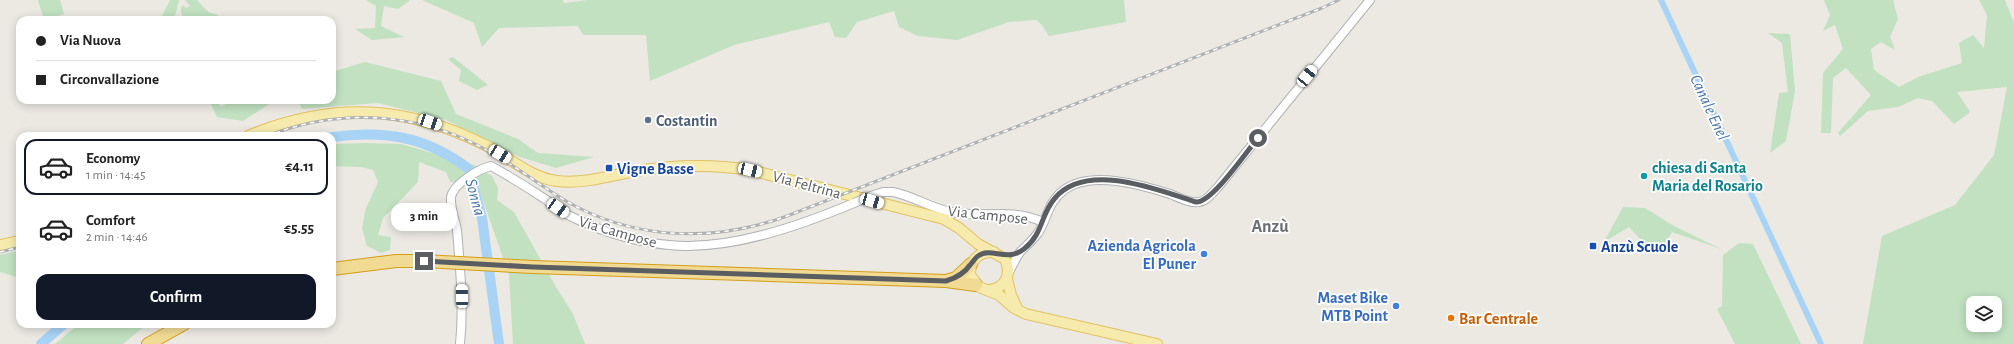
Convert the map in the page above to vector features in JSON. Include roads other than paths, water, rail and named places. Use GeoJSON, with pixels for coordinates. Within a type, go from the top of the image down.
{"type":"FeatureCollection","features":[{"type":"Feature","properties":{"kind":"highway"},"geometry":{"type":"LineString","coordinates":[[336,268],[372,264],[424,261],[533,267],[946,281],[976,285]]}},
{"type":"Feature","properties":{"kind":"highway"},"geometry":{"type":"LineString","coordinates":[[946,281],[956,278],[973,262]]}},
{"type":"Feature","properties":{"kind":"highway"},"geometry":{"type":"LineString","coordinates":[[148,344],[177,328]]}},
{"type":"Feature","properties":{"kind":"main road","name":"Via Feltrina"},"geometry":{"type":"LineString","coordinates":[[258,132],[278,124],[308,117],[346,112],[377,113],[416,118],[446,127],[489,147],[537,175],[550,180],[577,181],[635,171],[664,168],[706,166],[750,170],[944,220],[959,228],[971,239],[997,254]]}},
{"type":"Feature","properties":{"kind":"main road"},"geometry":{"type":"LineString","coordinates":[[971,239],[975,250],[970,275],[976,285],[999,295],[1014,308],[1045,319],[1157,344]]}},
{"type":"Feature","properties":{"kind":"main road"},"geometry":{"type":"LineString","coordinates":[[0,245],[16,242]]}},
{"type":"Feature","properties":{"kind":"main road"},"geometry":{"type":"LineString","coordinates":[[973,262],[983,253],[997,254],[1008,265],[1011,295],[1015,305],[1022,312]]}},
{"type":"Feature","properties":{"kind":"main road"},"geometry":{"type":"LineString","coordinates":[[989,290],[1000,287],[1008,275]]}},
{"type":"Feature","properties":{"kind":"street"},"geometry":{"type":"LineString","coordinates":[[997,254],[1015,254],[1022,250],[1036,236],[1050,205],[1060,193],[1073,185],[1085,182],[1111,181],[1139,185],[1196,202],[1201,202],[1218,187],[1370,0]]}},
{"type":"Feature","properties":{"kind":"street","name":"Via Campose"},"geometry":{"type":"LineString","coordinates":[[460,344],[462,325],[461,282],[456,228],[451,197],[456,188],[480,169],[490,166],[526,187],[569,216],[637,240],[669,245],[706,245],[742,240],[798,223],[883,192],[892,192],[950,212],[971,214],[1014,213],[1030,216],[1043,222]]}},
{"type":"Feature","properties":{"kind":"street"},"geometry":{"type":"LineString","coordinates":[[1008,275],[1022,250]]}},
{"type":"Feature","properties":{"kind":"waterway","name":"Canale Enel"},"geometry":{"type":"LineString","coordinates":[[1661,0],[1821,344]]}},
{"type":"Feature","properties":{"kind":"waterway","name":"Sonna"},"geometry":{"type":"LineString","coordinates":[[336,137],[370,134],[404,138],[436,149],[469,169],[482,218],[499,344]]}},
{"type":"Feature","properties":{"kind":"waterway","name":"Sonna"},"geometry":{"type":"LineString","coordinates":[[41,344],[59,328]]}},
{"type":"Feature","properties":{"kind":"railway"},"geometry":{"type":"LineString","coordinates":[[279,132],[323,121],[352,118],[380,118],[409,122],[436,129],[464,139],[501,158],[566,201],[602,218],[628,226],[681,234],[734,230],[787,216],[1322,8],[1339,0]]}},
{"type":"Feature","properties":{"kind":"railway"},"geometry":{"type":"LineString","coordinates":[[0,252],[16,248]]}},
{"type":"Feature","properties":{"kind":"place","name":"Costantin"},"geometry":{"type":"Point","coordinates":[648,120]}},
{"type":"Feature","properties":{"kind":"place","name":"Vigne Basse"},"geometry":{"type":"Point","coordinates":[609,168]}},
{"type":"Feature","properties":{"kind":"place","name":"chiesa di Santa Maria del Rosario"},"geometry":{"type":"Point","coordinates":[1644,176]}},
{"type":"Feature","properties":{"kind":"place","name":"Anzù Scuole"},"geometry":{"type":"Point","coordinates":[1593,246]}},
{"type":"Feature","properties":{"kind":"place","name":"Azienda Agricola El Puner"},"geometry":{"type":"Point","coordinates":[1204,254]}},
{"type":"Feature","properties":{"kind":"place","name":"Maset Bike MTB Point"},"geometry":{"type":"Point","coordinates":[1396,306]}},
{"type":"Feature","properties":{"kind":"place","name":"Bar Centrale"},"geometry":{"type":"Point","coordinates":[1451,318]}},
{"type":"Feature","properties":{"kind":"district","name":"Anzù"},"geometry":{"type":"Point","coordinates":[1270,226]}}]}
